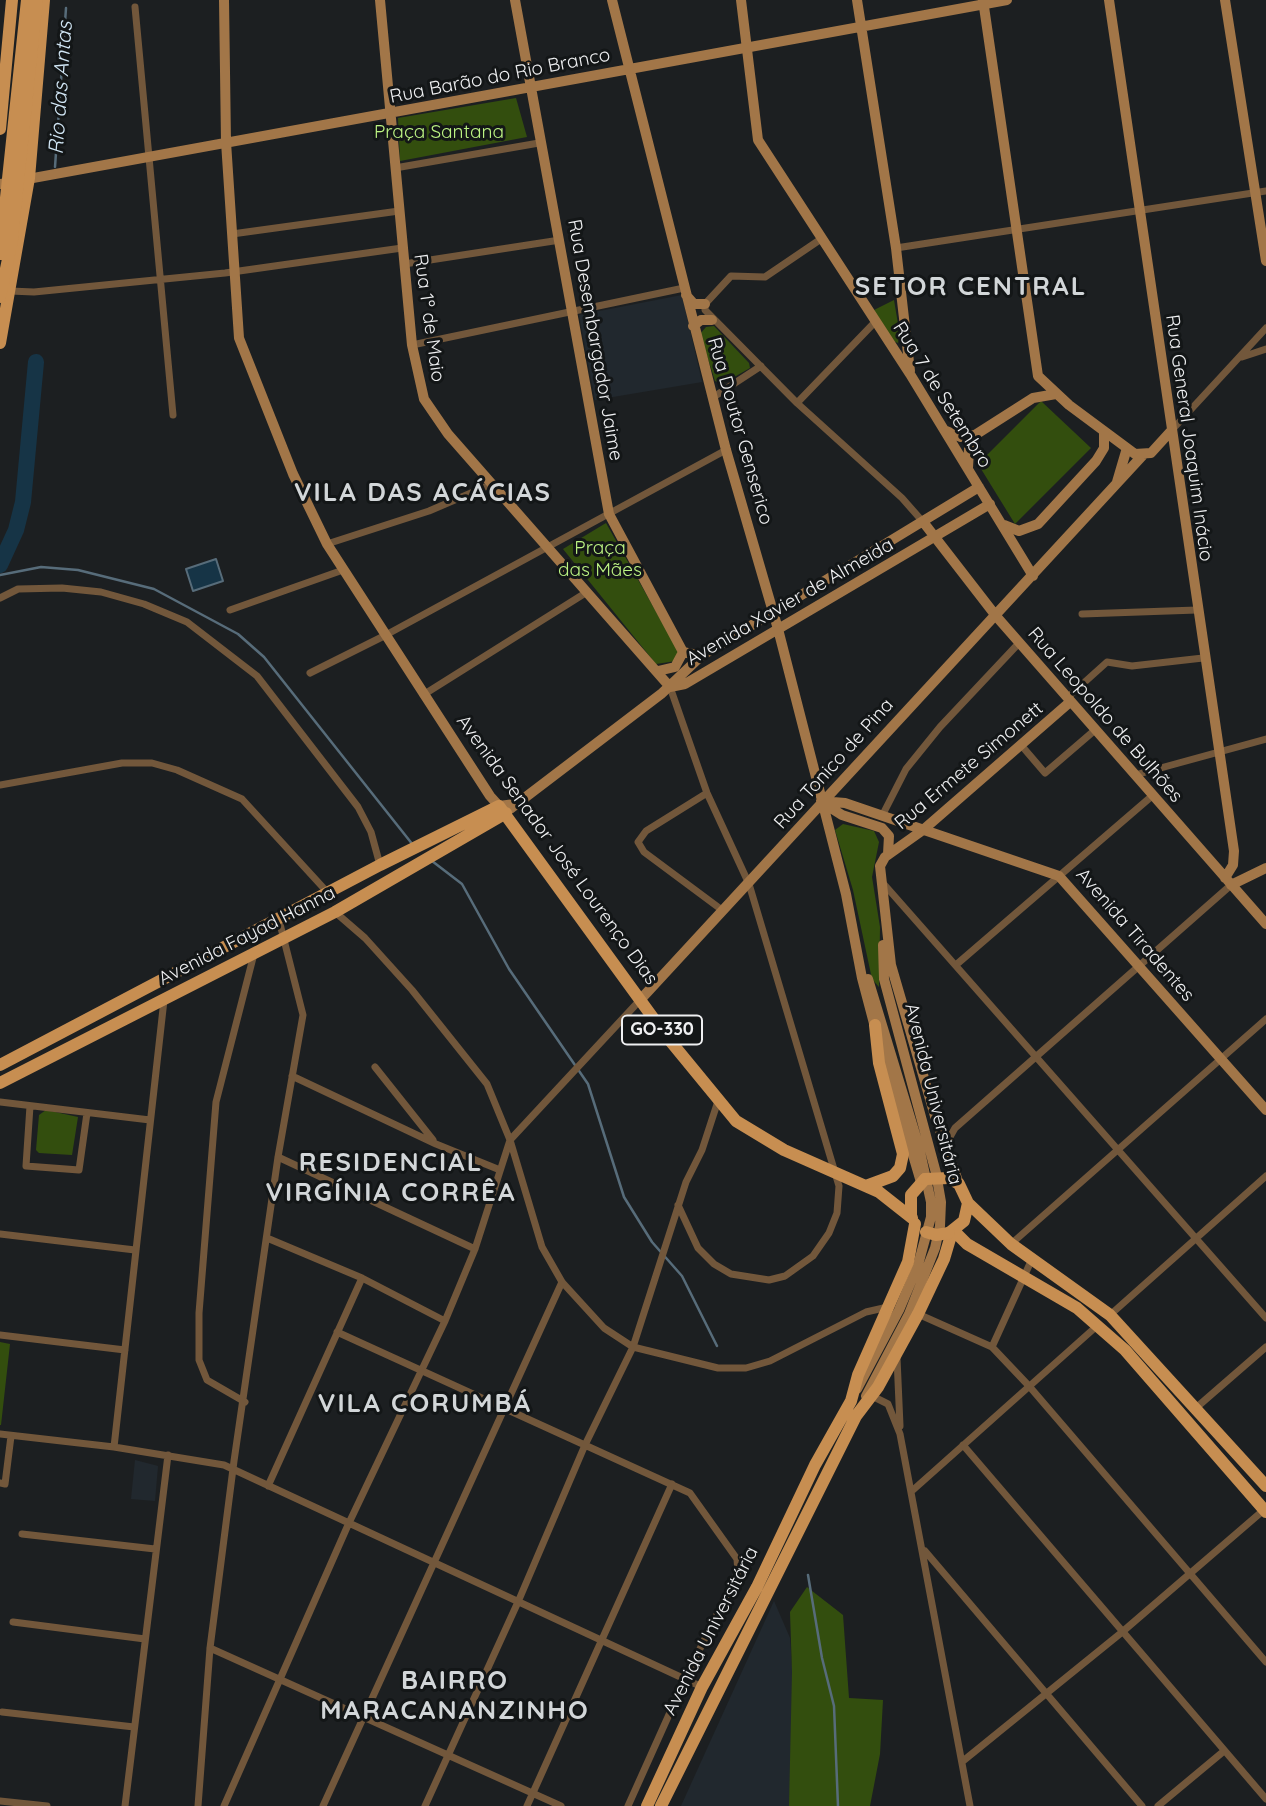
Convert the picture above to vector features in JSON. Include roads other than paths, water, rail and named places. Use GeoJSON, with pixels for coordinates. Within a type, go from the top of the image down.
{"type":"FeatureCollection","features":[{"type":"Feature","properties":{"kind":"main road"},"geometry":{"type":"LineString","coordinates":[[0,254],[27,0]]}},
{"type":"Feature","properties":{"kind":"main road"},"geometry":{"type":"LineString","coordinates":[[0,342],[37,0]]}},
{"type":"Feature","properties":{"kind":"main road"},"geometry":{"type":"LineString","coordinates":[[5,294],[29,178],[44,0]]}},
{"type":"Feature","properties":{"kind":"main road"},"geometry":{"type":"LineString","coordinates":[[0,128],[10,1]]}},
{"type":"Feature","properties":{"kind":"main road"},"geometry":{"type":"LineString","coordinates":[[0,25],[9,38]]}},
{"type":"Feature","properties":{"kind":"main road","name":"Avenida Fayad Hanna"},"geometry":{"type":"LineString","coordinates":[[0,1065],[417,846],[507,808]]}},
{"type":"Feature","properties":{"kind":"main road","name":"Avenida Fayad Hanna"},"geometry":{"type":"LineString","coordinates":[[0,1083],[335,912],[436,856],[507,808]]}},
{"type":"Feature","properties":{"kind":"main road","name":"Avenida Senador José Lourenço Dias"},"geometry":{"type":"LineString","coordinates":[[507,808],[667,1037],[736,1121],[784,1150],[879,1192],[918,1225]]}},
{"type":"Feature","properties":{"kind":"main road"},"geometry":{"type":"LineString","coordinates":[[93,1017],[100,1031]]}},
{"type":"Feature","properties":{"kind":"main road"},"geometry":{"type":"LineString","coordinates":[[866,1186],[893,1176],[900,1168],[903,1154],[879,1063],[875,1026]]}},
{"type":"Feature","properties":{"kind":"main road"},"geometry":{"type":"LineString","coordinates":[[879,1192],[894,1193],[921,1183],[954,1181],[968,1203],[1012,1244],[1110,1315],[1197,1407],[1266,1486]]}},
{"type":"Feature","properties":{"kind":"main road"},"geometry":{"type":"LineString","coordinates":[[921,1183],[909,1204],[918,1225],[936,1235],[952,1232],[964,1221],[968,1203]]}},
{"type":"Feature","properties":{"kind":"main road","name":"Avenida Universitária"},"geometry":{"type":"LineString","coordinates":[[647,1806],[702,1687],[761,1578],[815,1465],[851,1401],[858,1375],[890,1306],[915,1241],[918,1225]]}},
{"type":"Feature","properties":{"kind":"main road"},"geometry":{"type":"LineString","coordinates":[[952,1232],[967,1244],[1077,1308],[1098,1325],[1125,1350],[1265,1510]]}},
{"type":"Feature","properties":{"kind":"main road","name":"Avenida Universitária"},"geometry":{"type":"LineString","coordinates":[[661,1806],[774,1585],[856,1416],[872,1396],[918,1314],[944,1259],[952,1232]]}},
{"type":"Feature","properties":{"kind":"main road"},"geometry":{"type":"LineString","coordinates":[[761,1578],[774,1585]]}},
{"type":"Feature","properties":{"kind":"street","name":"Avenida Senador José Lourenço Dias"},"geometry":{"type":"LineString","coordinates":[[224,0],[226,142],[239,338],[283,452],[327,544],[423,695],[507,808]]}},
{"type":"Feature","properties":{"kind":"street","name":"Rua 1º de Maio"},"geometry":{"type":"LineString","coordinates":[[380,0],[402,248],[419,385],[431,412],[670,687]]}},
{"type":"Feature","properties":{"kind":"street","name":"Rua Desembargador Jaime"},"geometry":{"type":"LineString","coordinates":[[515,0],[539,143],[560,240],[609,514],[683,652]]}},
{"type":"Feature","properties":{"kind":"street","name":"Rua Doutor Genserico"},"geometry":{"type":"LineString","coordinates":[[612,0],[693,326],[773,610],[821,801]]}},
{"type":"Feature","properties":{"kind":"street","name":"Rua 7 de Setembro"},"geometry":{"type":"LineString","coordinates":[[741,0],[758,140],[911,374],[1033,576]]}},
{"type":"Feature","properties":{"kind":"street"},"geometry":{"type":"LineString","coordinates":[[857,0],[897,248],[911,374]]}},
{"type":"Feature","properties":{"kind":"street","name":"Rua Barão do Rio Branco"},"geometry":{"type":"LineString","coordinates":[[0,184],[747,48],[984,2],[1007,0]]}},
{"type":"Feature","properties":{"kind":"street","name":"Rua General Joaquim Inácio"},"geometry":{"type":"LineString","coordinates":[[1110,0],[1203,658],[1234,856],[1228,881]]}},
{"type":"Feature","properties":{"kind":"street"},"geometry":{"type":"LineString","coordinates":[[1226,0],[1261,192],[1266,261]]}},
{"type":"Feature","properties":{"kind":"street"},"geometry":{"type":"LineString","coordinates":[[984,2],[1037,371],[1041,381],[1056,394],[1126,448],[1143,455]]}},
{"type":"Feature","properties":{"kind":"street"},"geometry":{"type":"LineString","coordinates":[[135,7],[173,415]]}},
{"type":"Feature","properties":{"kind":"street"},"geometry":{"type":"LineString","coordinates":[[395,168],[539,143]]}},
{"type":"Feature","properties":{"kind":"street"},"geometry":{"type":"LineString","coordinates":[[897,248],[1261,192]]}},
{"type":"Feature","properties":{"kind":"street"},"geometry":{"type":"LineString","coordinates":[[232,234],[399,211]]}},
{"type":"Feature","properties":{"kind":"street"},"geometry":{"type":"LineString","coordinates":[[412,345],[685,292],[694,304],[705,304],[731,276],[765,277],[821,239]]}},
{"type":"Feature","properties":{"kind":"street"},"geometry":{"type":"LineString","coordinates":[[404,264],[560,240]]}},
{"type":"Feature","properties":{"kind":"street"},"geometry":{"type":"LineString","coordinates":[[5,294],[234,272],[402,248]]}},
{"type":"Feature","properties":{"kind":"street"},"geometry":{"type":"LineString","coordinates":[[705,304],[707,314],[712,320],[797,403],[902,498],[924,523]]}},
{"type":"Feature","properties":{"kind":"street"},"geometry":{"type":"LineString","coordinates":[[693,326],[701,320],[712,320]]}},
{"type":"Feature","properties":{"kind":"street"},"geometry":{"type":"LineString","coordinates":[[797,403],[875,322]]}},
{"type":"Feature","properties":{"kind":"street"},"geometry":{"type":"LineString","coordinates":[[1171,431],[1266,328]]}},
{"type":"Feature","properties":{"kind":"street"},"geometry":{"type":"LineString","coordinates":[[1238,359],[1266,349]]}},
{"type":"Feature","properties":{"kind":"street"},"geometry":{"type":"LineString","coordinates":[[712,398],[761,366]]}},
{"type":"Feature","properties":{"kind":"street"},"geometry":{"type":"LineString","coordinates":[[940,424],[956,436],[975,435],[1033,398],[1056,394]]}},
{"type":"Feature","properties":{"kind":"street","name":"Rua Tonico de Pina"},"geometry":{"type":"LineString","coordinates":[[510,1140],[1143,455],[1155,450],[1171,431]]}},
{"type":"Feature","properties":{"kind":"street"},"geometry":{"type":"LineString","coordinates":[[1003,525],[1019,531],[1038,524],[1096,461],[1104,448],[1104,432]]}},
{"type":"Feature","properties":{"kind":"street"},"geometry":{"type":"LineString","coordinates":[[968,468],[969,449],[975,435]]}},
{"type":"Feature","properties":{"kind":"street"},"geometry":{"type":"LineString","coordinates":[[1096,461],[1126,448]]}},
{"type":"Feature","properties":{"kind":"street","name":"Rua Tonico de Pina"},"geometry":{"type":"LineString","coordinates":[[1112,490],[1126,448]]}},
{"type":"Feature","properties":{"kind":"street"},"geometry":{"type":"LineString","coordinates":[[310,673],[384,636],[726,450]]}},
{"type":"Feature","properties":{"kind":"street"},"geometry":{"type":"LineString","coordinates":[[327,544],[441,506],[492,484]]}},
{"type":"Feature","properties":{"kind":"street","name":"Avenida Xavier de Almeida"},"geometry":{"type":"LineString","coordinates":[[670,687],[679,674],[701,656],[773,610],[924,523],[979,487]]}},
{"type":"Feature","properties":{"kind":"street","name":"Avenida Xavier de Almeida"},"geometry":{"type":"LineString","coordinates":[[670,687],[685,684],[990,503]]}},
{"type":"Feature","properties":{"kind":"street","name":"Rua Leopoldo de Bulhões"},"geometry":{"type":"LineString","coordinates":[[924,523],[1019,643],[1266,924]]}},
{"type":"Feature","properties":{"kind":"street"},"geometry":{"type":"LineString","coordinates":[[230,610],[343,570]]}},
{"type":"Feature","properties":{"kind":"street"},"geometry":{"type":"LineString","coordinates":[[0,598],[18,589],[75,589],[144,604],[187,622],[257,676],[358,807],[371,832],[380,865]]}},
{"type":"Feature","properties":{"kind":"street"},"geometry":{"type":"LineString","coordinates":[[423,695],[587,592]]}},
{"type":"Feature","properties":{"kind":"street"},"geometry":{"type":"LineString","coordinates":[[1082,614],[1197,610]]}},
{"type":"Feature","properties":{"kind":"street"},"geometry":{"type":"LineString","coordinates":[[882,816],[906,769],[1019,643]]}},
{"type":"Feature","properties":{"kind":"street"},"geometry":{"type":"LineString","coordinates":[[658,671],[675,667],[683,652],[701,656]]}},
{"type":"Feature","properties":{"kind":"street","name":"Rua Ermete Simonett"},"geometry":{"type":"LineString","coordinates":[[888,854],[923,830],[1021,745],[1107,662],[1132,666],[1203,658]]}},
{"type":"Feature","properties":{"kind":"street"},"geometry":{"type":"LineString","coordinates":[[507,808],[670,687],[707,793],[749,884],[836,1174],[839,1198],[829,1233],[801,1267],[768,1280],[730,1274],[714,1264],[698,1248],[678,1205]]}},
{"type":"Feature","properties":{"kind":"street"},"geometry":{"type":"LineString","coordinates":[[1021,745],[1045,773],[1095,730]]}},
{"type":"Feature","properties":{"kind":"street"},"geometry":{"type":"LineString","coordinates":[[1135,775],[1266,739]]}},
{"type":"Feature","properties":{"kind":"street"},"geometry":{"type":"LineString","coordinates":[[0,785],[122,762],[152,763],[177,770],[242,799],[272,828],[329,894]]}},
{"type":"Feature","properties":{"kind":"street"},"geometry":{"type":"LineString","coordinates":[[707,793],[646,831],[638,842],[644,852],[722,910]]}},
{"type":"Feature","properties":{"kind":"street"},"geometry":{"type":"LineString","coordinates":[[957,964],[1152,796]]}},
{"type":"Feature","properties":{"kind":"street"},"geometry":{"type":"LineString","coordinates":[[821,801],[842,815],[882,828],[889,836],[888,854]]}},
{"type":"Feature","properties":{"kind":"street","name":"Avenida Tiradentes"},"geometry":{"type":"LineString","coordinates":[[821,801],[845,803],[1059,876],[1266,1111]]}},
{"type":"Feature","properties":{"kind":"street","name":"Avenida Universitária"},"geometry":{"type":"LineString","coordinates":[[821,801],[846,894],[857,956],[875,1026],[921,1183]]}},
{"type":"Feature","properties":{"kind":"street","name":"Avenida Universitária"},"geometry":{"type":"LineString","coordinates":[[888,854],[880,866],[879,878],[885,932],[904,1013],[954,1181]]}},
{"type":"Feature","properties":{"kind":"street"},"geometry":{"type":"LineString","coordinates":[[946,1148],[952,1131],[1139,967],[1228,881],[1266,868]]}},
{"type":"Feature","properties":{"kind":"street"},"geometry":{"type":"LineString","coordinates":[[879,878],[1266,1318]]}},
{"type":"Feature","properties":{"kind":"street"},"geometry":{"type":"LineString","coordinates":[[335,912],[365,937],[437,1019],[487,1084],[510,1140],[542,1247],[562,1282],[604,1328],[633,1348],[718,1368],[746,1368],[771,1361],[866,1311],[890,1306]]}},
{"type":"Feature","properties":{"kind":"street"},"geometry":{"type":"LineString","coordinates":[[198,1806],[210,1648],[278,1157],[303,1015],[279,920]]}},
{"type":"Feature","properties":{"kind":"street","name":"Avenida Universitária"},"geometry":{"type":"LineString","coordinates":[[856,1416],[909,1314],[940,1226],[941,1202],[936,1174],[884,979],[882,961],[885,932]]}},
{"type":"Feature","properties":{"kind":"street"},"geometry":{"type":"LineString","coordinates":[[245,1402],[207,1380],[199,1360],[199,1313],[216,1102],[254,954]]}},
{"type":"Feature","properties":{"kind":"street","name":"Avenida Universitária"},"geometry":{"type":"LineString","coordinates":[[851,1401],[899,1310],[918,1265],[931,1217],[931,1202],[919,1147],[874,995],[857,956]]}},
{"type":"Feature","properties":{"kind":"street"},"geometry":{"type":"LineString","coordinates":[[114,1447],[164,1000]]}},
{"type":"Feature","properties":{"kind":"street"},"geometry":{"type":"LineString","coordinates":[[1012,1244],[1266,1019]]}},
{"type":"Feature","properties":{"kind":"street"},"geometry":{"type":"LineString","coordinates":[[375,1067],[436,1144]]}},
{"type":"Feature","properties":{"kind":"street"},"geometry":{"type":"LineString","coordinates":[[292,1076],[436,1144],[500,1170]]}},
{"type":"Feature","properties":{"kind":"street"},"geometry":{"type":"LineString","coordinates":[[425,1806],[518,1602],[584,1445],[633,1348],[678,1205],[718,1101]]}},
{"type":"Feature","properties":{"kind":"street"},"geometry":{"type":"LineString","coordinates":[[0,1102],[150,1119]]}},
{"type":"Feature","properties":{"kind":"street"},"geometry":{"type":"LineString","coordinates":[[30,1106],[26,1166],[79,1170],[86,1113]]}},
{"type":"Feature","properties":{"kind":"street"},"geometry":{"type":"LineString","coordinates":[[225,1806],[278,1680],[444,1321],[475,1248],[510,1140]]}},
{"type":"Feature","properties":{"kind":"street"},"geometry":{"type":"LineString","coordinates":[[278,1157],[475,1248]]}},
{"type":"Feature","properties":{"kind":"street"},"geometry":{"type":"LineString","coordinates":[[1110,1315],[1266,1176]]}},
{"type":"Feature","properties":{"kind":"street"},"geometry":{"type":"LineString","coordinates":[[0,1234],[135,1250]]}},
{"type":"Feature","properties":{"kind":"street"},"geometry":{"type":"LineString","coordinates":[[267,1238],[362,1278],[444,1321]]}},
{"type":"Feature","properties":{"kind":"street"},"geometry":{"type":"LineString","coordinates":[[992,1347],[1032,1259]]}},
{"type":"Feature","properties":{"kind":"street"},"geometry":{"type":"LineString","coordinates":[[268,1486],[362,1278]]}},
{"type":"Feature","properties":{"kind":"street"},"geometry":{"type":"LineString","coordinates":[[323,1806],[562,1282]]}},
{"type":"Feature","properties":{"kind":"street"},"geometry":{"type":"LineString","coordinates":[[918,1314],[992,1347],[1029,1386],[1266,1662]]}},
{"type":"Feature","properties":{"kind":"street"},"geometry":{"type":"LineString","coordinates":[[913,1490],[1098,1325]]}},
{"type":"Feature","properties":{"kind":"street"},"geometry":{"type":"LineString","coordinates":[[337,1332],[690,1493],[737,1559],[738,1572],[685,1679],[628,1806]]}},
{"type":"Feature","properties":{"kind":"street"},"geometry":{"type":"LineString","coordinates":[[0,1335],[125,1350]]}},
{"type":"Feature","properties":{"kind":"street"},"geometry":{"type":"LineString","coordinates":[[1197,1407],[1266,1347]]}},
{"type":"Feature","properties":{"kind":"street"},"geometry":{"type":"LineString","coordinates":[[897,1354],[900,1434]]}},
{"type":"Feature","properties":{"kind":"street"},"geometry":{"type":"LineString","coordinates":[[872,1396],[888,1404],[900,1434],[913,1490],[971,1806]]}},
{"type":"Feature","properties":{"kind":"street"},"geometry":{"type":"LineString","coordinates":[[0,1434],[168,1455],[234,1469],[348,1525],[702,1687]]}},
{"type":"Feature","properties":{"kind":"street"},"geometry":{"type":"LineString","coordinates":[[0,1483],[5,1484],[11,1436]]}},
{"type":"Feature","properties":{"kind":"street"},"geometry":{"type":"LineString","coordinates":[[963,1445],[1121,1633],[1266,1799]]}},
{"type":"Feature","properties":{"kind":"street"},"geometry":{"type":"LineString","coordinates":[[125,1806],[168,1455]]}},
{"type":"Feature","properties":{"kind":"street"},"geometry":{"type":"LineString","coordinates":[[527,1806],[671,1484]]}},
{"type":"Feature","properties":{"kind":"street"},"geometry":{"type":"LineString","coordinates":[[963,1761],[1121,1633],[1265,1510]]}},
{"type":"Feature","properties":{"kind":"street"},"geometry":{"type":"LineString","coordinates":[[22,1534],[155,1549]]}},
{"type":"Feature","properties":{"kind":"street"},"geometry":{"type":"LineString","coordinates":[[923,1549],[1142,1806]]}},
{"type":"Feature","properties":{"kind":"street"},"geometry":{"type":"LineString","coordinates":[[13,1622],[145,1639]]}},
{"type":"Feature","properties":{"kind":"street"},"geometry":{"type":"LineString","coordinates":[[210,1648],[561,1806]]}},
{"type":"Feature","properties":{"kind":"street"},"geometry":{"type":"LineString","coordinates":[[2,1712],[134,1727]]}},
{"type":"Feature","properties":{"kind":"street"},"geometry":{"type":"LineString","coordinates":[[1158,1806],[1224,1751]]}},
{"type":"Feature","properties":{"kind":"street"},"geometry":{"type":"LineString","coordinates":[[645,1769],[662,1774]]}},
{"type":"Feature","properties":{"kind":"street"},"geometry":{"type":"LineString","coordinates":[[0,1801],[47,1806]]}},
{"type":"Feature","properties":{"kind":"water"},"geometry":{"type":"Polygon","coordinates":[[[216,559],[223,581],[193,591],[186,569],[216,559]]]}},
{"type":"Feature","properties":{"kind":"waterway","name":"Rio das Antas"},"geometry":{"type":"LineString","coordinates":[[55,167],[66,8]]}},
{"type":"Feature","properties":{"kind":"waterway","name":"Rio das Antas"},"geometry":{"type":"LineString","coordinates":[[0,565],[16,530],[23,502],[36,362]]}},
{"type":"Feature","properties":{"kind":"waterway"},"geometry":{"type":"LineString","coordinates":[[0,575],[41,567],[78,570],[154,589],[238,634],[264,657],[413,845]]}},
{"type":"Feature","properties":{"kind":"waterway"},"geometry":{"type":"LineString","coordinates":[[432,861],[462,884],[509,969],[588,1084],[624,1197],[652,1242],[682,1276],[717,1346]]}},
{"type":"Feature","properties":{"kind":"waterway"},"geometry":{"type":"LineString","coordinates":[[808,1575],[822,1658],[834,1706],[838,1806]]}},
{"type":"Feature","properties":{"kind":"district","name":"SETOR CENTRAL"},"geometry":{"type":"Point","coordinates":[971,287]}},
{"type":"Feature","properties":{"kind":"district","name":"VILA DAS ACÁCIAS"},"geometry":{"type":"Point","coordinates":[423,493]}},
{"type":"Feature","properties":{"kind":"district","name":"RESIDENCIAL VIRGÍNIA CORRÊA"},"geometry":{"type":"Point","coordinates":[391,1178]}},
{"type":"Feature","properties":{"kind":"district","name":"VILA CORUMBÁ"},"geometry":{"type":"Point","coordinates":[425,1404]}},
{"type":"Feature","properties":{"kind":"district","name":"BAIRRO MARACANANZINHO"},"geometry":{"type":"Point","coordinates":[455,1696]}},
{"type":"Feature","properties":{"kind":"park label","name":"Praça Santana"},"geometry":{"type":"Point","coordinates":[439,132]}},
{"type":"Feature","properties":{"kind":"park label","name":"Praça das Mães"},"geometry":{"type":"Point","coordinates":[600,559]}}]}
